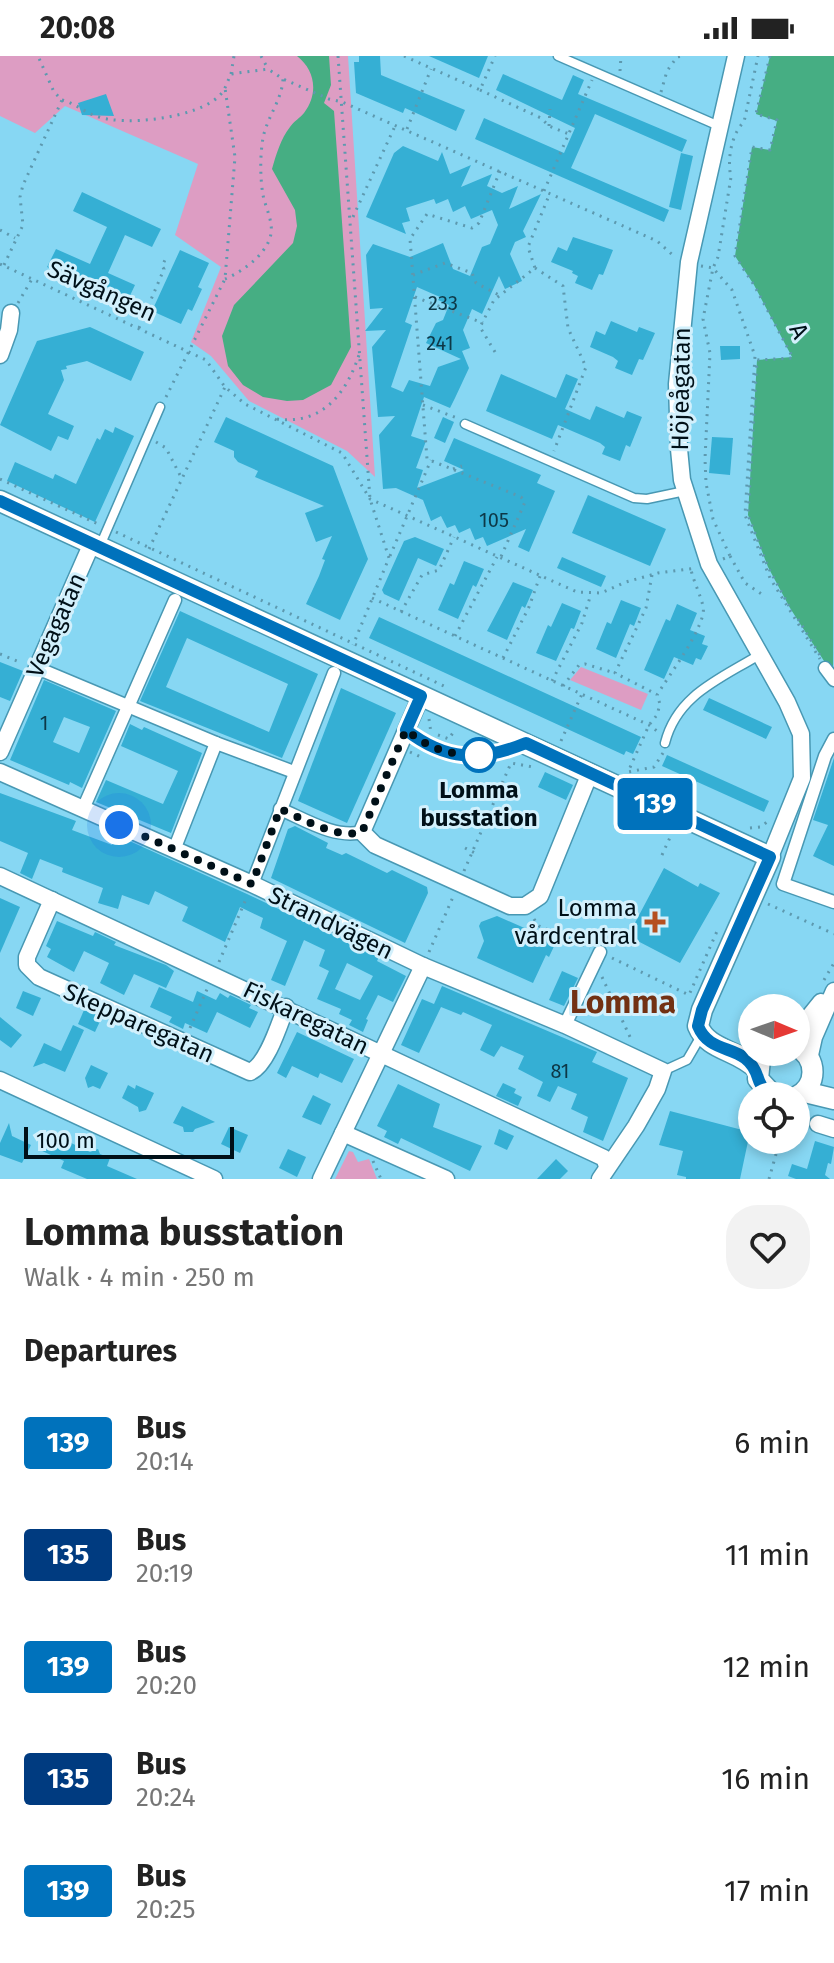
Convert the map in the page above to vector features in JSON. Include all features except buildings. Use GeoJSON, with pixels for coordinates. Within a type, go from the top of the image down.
{"type":"FeatureCollection","features":[{"type":"Feature","properties":{"kind":"street","name":"Höjeågatan"},"geometry":{"type":"LineString","coordinates":[[736,56],[689,262],[677,384],[679,449],[685,491],[703,562],[787,702],[801,734],[802,778],[770,857]]}},
{"type":"Feature","properties":{"kind":"street"},"geometry":{"type":"LineString","coordinates":[[0,355],[11,313]]}},
{"type":"Feature","properties":{"kind":"street"},"geometry":{"type":"LineString","coordinates":[[0,501],[99,539],[421,696],[770,857],[702,1010],[698,1026],[707,1042],[738,1054]]}},
{"type":"Feature","properties":{"kind":"street","name":"Vegagatan"},"geometry":{"type":"LineString","coordinates":[[0,752],[99,539]]}},
{"type":"Feature","properties":{"kind":"street"},"geometry":{"type":"LineString","coordinates":[[83,809],[175,600]]}},
{"type":"Feature","properties":{"kind":"street"},"geometry":{"type":"LineString","coordinates":[[252,884],[294,772],[344,659]]}},
{"type":"Feature","properties":{"kind":"street"},"geometry":{"type":"LineString","coordinates":[[37,668],[294,772]]}},
{"type":"Feature","properties":{"kind":"street"},"geometry":{"type":"LineString","coordinates":[[827,668],[834,680]]}},
{"type":"Feature","properties":{"kind":"street"},"geometry":{"type":"LineString","coordinates":[[362,832],[421,696]]}},
{"type":"Feature","properties":{"kind":"street"},"geometry":{"type":"LineString","coordinates":[[834,739],[825,756],[783,884],[834,902]]}},
{"type":"Feature","properties":{"kind":"street"},"geometry":{"type":"LineString","coordinates":[[174,850],[216,743]]}},
{"type":"Feature","properties":{"kind":"street","name":"Strandvägen"},"geometry":{"type":"LineString","coordinates":[[0,772],[252,884],[423,966],[565,1025],[663,1071]]}},
{"type":"Feature","properties":{"kind":"street"},"geometry":{"type":"LineString","coordinates":[[362,832],[375,845],[510,906],[525,906],[540,896],[590,773]]}},
{"type":"Feature","properties":{"kind":"street"},"geometry":{"type":"LineString","coordinates":[[280,809],[338,832],[349,835],[362,832]]}},
{"type":"Feature","properties":{"kind":"street","name":"Fiskaregatan"},"geometry":{"type":"LineString","coordinates":[[0,876],[604,1158],[604,1173]]}},
{"type":"Feature","properties":{"kind":"street","name":"Skepparegatan"},"geometry":{"type":"LineString","coordinates":[[52,900],[27,957],[27,965],[39,977],[250,1072],[257,1070],[265,1056],[286,1007]]}},
{"type":"Feature","properties":{"kind":"street"},"geometry":{"type":"LineString","coordinates":[[565,1025],[598,957]]}},
{"type":"Feature","properties":{"kind":"street"},"geometry":{"type":"LineString","coordinates":[[321,1179],[423,966]]}},
{"type":"Feature","properties":{"kind":"street"},"geometry":{"type":"LineString","coordinates":[[810,1015],[834,984]]}},
{"type":"Feature","properties":{"kind":"street"},"geometry":{"type":"LineString","coordinates":[[810,1046],[834,991]]}},
{"type":"Feature","properties":{"kind":"street"},"geometry":{"type":"LineString","coordinates":[[810,1061],[823,1079],[834,1086]]}},
{"type":"Feature","properties":{"kind":"street"},"geometry":{"type":"LineString","coordinates":[[604,1173],[636,1126],[657,1089],[663,1071]]}},
{"type":"Feature","properties":{"kind":"street"},"geometry":{"type":"LineString","coordinates":[[0,1080],[214,1179]]}},
{"type":"Feature","properties":{"kind":"street"},"geometry":{"type":"LineString","coordinates":[[810,1096],[834,1099]]}},
{"type":"Feature","properties":{"kind":"street"},"geometry":{"type":"LineString","coordinates":[[343,1133],[446,1179]]}},
{"type":"Feature","properties":{"kind":"lane"},"geometry":{"type":"LineString","coordinates":[[558,56],[719,126]]}},
{"type":"Feature","properties":{"kind":"lane","name":"Vegagatan"},"geometry":{"type":"LineString","coordinates":[[99,539],[160,407]]}},
{"type":"Feature","properties":{"kind":"lane"},"geometry":{"type":"LineString","coordinates":[[466,423],[634,498],[647,499],[685,491]]}},
{"type":"Feature","properties":{"kind":"lane"},"geometry":{"type":"LineString","coordinates":[[665,741],[680,709],[699,690],[759,655]]}},
{"type":"Feature","properties":{"kind":"lane"},"geometry":{"type":"LineString","coordinates":[[406,730],[432,749],[463,755],[490,755],[526,743]]}},
{"type":"Feature","properties":{"kind":"lane"},"geometry":{"type":"LineString","coordinates":[[663,1071],[687,1060],[702,1035]]}},
{"type":"Feature","properties":{"kind":"path"},"geometry":{"type":"LineString","coordinates":[[38,56],[54,92],[62,100],[96,116],[122,121],[149,120],[183,113],[218,98],[231,74],[234,56]]}},
{"type":"Feature","properties":{"kind":"path"},"geometry":{"type":"LineString","coordinates":[[261,56],[268,69],[283,79],[657,241],[673,256],[713,268],[732,290],[755,356],[745,515],[770,578],[827,668]]}},
{"type":"Feature","properties":{"kind":"path"},"geometry":{"type":"LineString","coordinates":[[338,56],[370,499],[389,558]]}},
{"type":"Feature","properties":{"kind":"path"},"geometry":{"type":"LineString","coordinates":[[404,56],[541,118],[549,126],[569,134]]}},
{"type":"Feature","properties":{"kind":"path"},"geometry":{"type":"LineString","coordinates":[[414,62],[417,56]]}},
{"type":"Feature","properties":{"kind":"path"},"geometry":{"type":"LineString","coordinates":[[480,90],[495,56]]}},
{"type":"Feature","properties":{"kind":"path"},"geometry":{"type":"LineString","coordinates":[[620,82],[621,56]]}},
{"type":"Feature","properties":{"kind":"path"},"geometry":{"type":"LineString","coordinates":[[659,99],[667,71],[677,57],[682,56]]}},
{"type":"Feature","properties":{"kind":"path"},"geometry":{"type":"LineString","coordinates":[[758,56],[744,122],[736,130],[718,257],[703,319],[710,353],[705,445],[706,483],[713,519],[745,583],[763,595]]}},
{"type":"Feature","properties":{"kind":"path","name":"A"},"geometry":{"type":"LineString","coordinates":[[770,56],[756,114],[777,120],[770,150],[752,147],[735,256],[793,358],[757,360],[748,515],[768,567],[827,668]]}},
{"type":"Feature","properties":{"kind":"path"},"geometry":{"type":"LineString","coordinates":[[231,74],[268,69]]}},
{"type":"Feature","properties":{"kind":"path"},"geometry":{"type":"LineString","coordinates":[[406,130],[431,69]]}},
{"type":"Feature","properties":{"kind":"path"},"geometry":{"type":"LineString","coordinates":[[544,191],[595,72]]}},
{"type":"Feature","properties":{"kind":"path"},"geometry":{"type":"LineString","coordinates":[[225,279],[261,253],[270,241],[272,228],[263,195],[263,139],[270,113],[283,91],[283,79]]}},
{"type":"Feature","properties":{"kind":"path"},"geometry":{"type":"LineString","coordinates":[[160,407],[225,279],[235,157],[225,88]]}},
{"type":"Feature","properties":{"kind":"path"},"geometry":{"type":"LineString","coordinates":[[2,264],[23,225],[20,197],[23,185],[62,100]]}},
{"type":"Feature","properties":{"kind":"path"},"geometry":{"type":"LineString","coordinates":[[549,126],[550,109]]}},
{"type":"Feature","properties":{"kind":"path"},"geometry":{"type":"LineString","coordinates":[[351,221],[395,126]]}},
{"type":"Feature","properties":{"kind":"path"},"geometry":{"type":"LineString","coordinates":[[455,636],[471,602],[499,558],[525,502],[427,459],[410,239],[427,214],[472,228],[479,223],[500,171]]}},
{"type":"Feature","properties":{"kind":"path"},"geometry":{"type":"LineString","coordinates":[[550,193],[528,247],[535,268],[563,286],[568,328],[586,367],[550,461]]}},
{"type":"Feature","properties":{"kind":"path"},"geometry":{"type":"LineString","coordinates":[[0,230],[15,238]]}},
{"type":"Feature","properties":{"kind":"path"},"geometry":{"type":"LineString","coordinates":[[139,328],[166,258]]}},
{"type":"Feature","properties":{"kind":"path"},"geometry":{"type":"LineString","coordinates":[[413,275],[445,263],[472,273],[476,283],[500,295]]}},
{"type":"Feature","properties":{"kind":"path","name":"Sävgången"},"geometry":{"type":"LineString","coordinates":[[2,264],[206,360],[225,387],[245,404],[342,453],[370,499]]}},
{"type":"Feature","properties":{"kind":"path"},"geometry":{"type":"LineString","coordinates":[[495,352],[480,327],[494,300],[535,268]]}},
{"type":"Feature","properties":{"kind":"path"},"geometry":{"type":"LineString","coordinates":[[11,313],[27,292],[32,279]]}},
{"type":"Feature","properties":{"kind":"path"},"geometry":{"type":"LineString","coordinates":[[415,297],[483,323]]}},
{"type":"Feature","properties":{"kind":"path"},"geometry":{"type":"LineString","coordinates":[[271,418],[295,421],[331,405],[353,373],[360,351]]}},
{"type":"Feature","properties":{"kind":"path"},"geometry":{"type":"LineString","coordinates":[[149,549],[225,387]]}},
{"type":"Feature","properties":{"kind":"path"},"geometry":{"type":"LineString","coordinates":[[423,405],[466,423]]}},
{"type":"Feature","properties":{"kind":"path"},"geometry":{"type":"LineString","coordinates":[[148,434],[166,448],[181,477]]}},
{"type":"Feature","properties":{"kind":"path"},"geometry":{"type":"LineString","coordinates":[[344,659],[431,460]]}},
{"type":"Feature","properties":{"kind":"path"},"geometry":{"type":"LineString","coordinates":[[453,469],[462,466]]}},
{"type":"Feature","properties":{"kind":"path"},"geometry":{"type":"LineString","coordinates":[[0,479],[99,539],[149,549],[344,659],[455,691]]}},
{"type":"Feature","properties":{"kind":"path"},"geometry":{"type":"LineString","coordinates":[[510,493],[513,485]]}},
{"type":"Feature","properties":{"kind":"path"},"geometry":{"type":"LineString","coordinates":[[370,499],[577,592],[591,594],[652,575],[691,570],[703,562],[730,556]]}},
{"type":"Feature","properties":{"kind":"path"},"geometry":{"type":"LineString","coordinates":[[401,612],[422,575],[439,570],[454,537]]}},
{"type":"Feature","properties":{"kind":"path"},"geometry":{"type":"LineString","coordinates":[[657,695],[671,678],[702,619],[704,609],[691,570]]}},
{"type":"Feature","properties":{"kind":"path"},"geometry":{"type":"LineString","coordinates":[[615,673],[646,608],[652,575]]}},
{"type":"Feature","properties":{"kind":"path"},"geometry":{"type":"LineString","coordinates":[[503,658],[529,607],[540,576]]}},
{"type":"Feature","properties":{"kind":"path"},"geometry":{"type":"LineString","coordinates":[[552,681],[582,623],[591,594]]}},
{"type":"Feature","properties":{"kind":"path"},"geometry":{"type":"LineString","coordinates":[[372,598],[649,725],[665,741],[663,752],[654,767],[628,772]]}},
{"type":"Feature","properties":{"kind":"path"},"geometry":{"type":"LineString","coordinates":[[0,654],[37,668]]}},
{"type":"Feature","properties":{"kind":"path"},"geometry":{"type":"LineString","coordinates":[[563,686],[579,665],[585,664],[615,673],[657,695],[660,704],[657,715],[649,725],[628,772]]}},
{"type":"Feature","properties":{"kind":"path"},"geometry":{"type":"LineString","coordinates":[[560,742],[582,694]]}},
{"type":"Feature","properties":{"kind":"path"},"geometry":{"type":"LineString","coordinates":[[438,735],[449,739],[453,730],[463,734]]}},
{"type":"Feature","properties":{"kind":"path"},"geometry":{"type":"LineString","coordinates":[[423,966],[511,763],[535,768]]}},
{"type":"Feature","properties":{"kind":"path"},"geometry":{"type":"LineString","coordinates":[[628,772],[640,777]]}},
{"type":"Feature","properties":{"kind":"path"},"geometry":{"type":"LineString","coordinates":[[481,814],[499,820]]}},
{"type":"Feature","properties":{"kind":"path"},"geometry":{"type":"LineString","coordinates":[[747,828],[761,827],[772,814]]}},
{"type":"Feature","properties":{"kind":"path"},"geometry":{"type":"LineString","coordinates":[[662,855],[675,828]]}},
{"type":"Feature","properties":{"kind":"path"},"geometry":{"type":"LineString","coordinates":[[465,848],[479,855]]}},
{"type":"Feature","properties":{"kind":"path"},"geometry":{"type":"LineString","coordinates":[[762,901],[834,934]]}},
{"type":"Feature","properties":{"kind":"path"},"geometry":{"type":"LineString","coordinates":[[525,906],[539,926],[598,957],[689,995],[718,930]]}},
{"type":"Feature","properties":{"kind":"path"},"geometry":{"type":"LineString","coordinates":[[598,957],[642,1062]]}},
{"type":"Feature","properties":{"kind":"path"},"geometry":{"type":"LineString","coordinates":[[769,1179],[776,1154]]}},
{"type":"Feature","properties":{"kind":"shaded area"},"geometry":{"type":"Polygon","coordinates":[[[0,56],[348,56],[375,477],[347,451],[249,401],[211,356],[191,342],[221,267],[175,235],[198,164],[65,106],[35,133],[0,116],[0,56]]]}},
{"type":"Feature","properties":{"kind":"shaded area"},"geometry":{"type":"Polygon","coordinates":[[[297,56],[329,56],[331,85],[324,103],[334,111],[351,347],[331,385],[303,400],[287,401],[263,397],[243,385],[228,366],[222,336],[234,305],[293,243],[297,226],[295,210],[272,169],[284,136],[304,113],[312,98],[311,75],[297,56]]]}},
{"type":"Feature","properties":{"kind":"shaded area"},"geometry":{"type":"Polygon","coordinates":[[[770,56],[834,56],[833,675],[768,567],[748,515],[757,360],[792,357],[735,256],[752,147],[770,150],[777,121],[756,114],[770,56]]]}},
{"type":"Feature","properties":{"kind":"shaded area"},"geometry":{"type":"Polygon","coordinates":[[[581,667],[648,694],[641,710],[570,680],[581,667]]]}},
{"type":"Feature","properties":{"kind":"shaded area"},"geometry":{"type":"Polygon","coordinates":[[[349,1151],[353,1152],[358,1162],[369,1159],[377,1179],[335,1179],[349,1151]]]}},
{"type":"Feature","properties":{"kind":"bus line","name":"139"},"geometry":{"type":"LineString","coordinates":[[0,501],[421,696],[406,730],[432,749],[463,755],[490,755],[526,743],[770,857],[702,1010],[698,1026],[707,1042],[732,1050],[747,1059],[758,1070],[760,1082]]}},
{"type":"Feature","properties":{"kind":"place","name":"Lomma busstation"},"geometry":{"type":"Point","coordinates":[479,755]}},
{"type":"Feature","properties":{"kind":"place","name":"Lomma vårdcentral"},"geometry":{"type":"Point","coordinates":[655,922]}},
{"type":"Feature","properties":{"kind":"district","name":"Lomma"},"geometry":{"type":"Point","coordinates":[623,1002]}},
{"type":"Feature","properties":{"kind":"route"},"geometry":{"type":"LineString","coordinates":[[119,825],[252,884],[280,809],[338,832],[349,835],[362,832],[406,730],[432,749],[442,752],[490,755],[479,755]]}}]}
